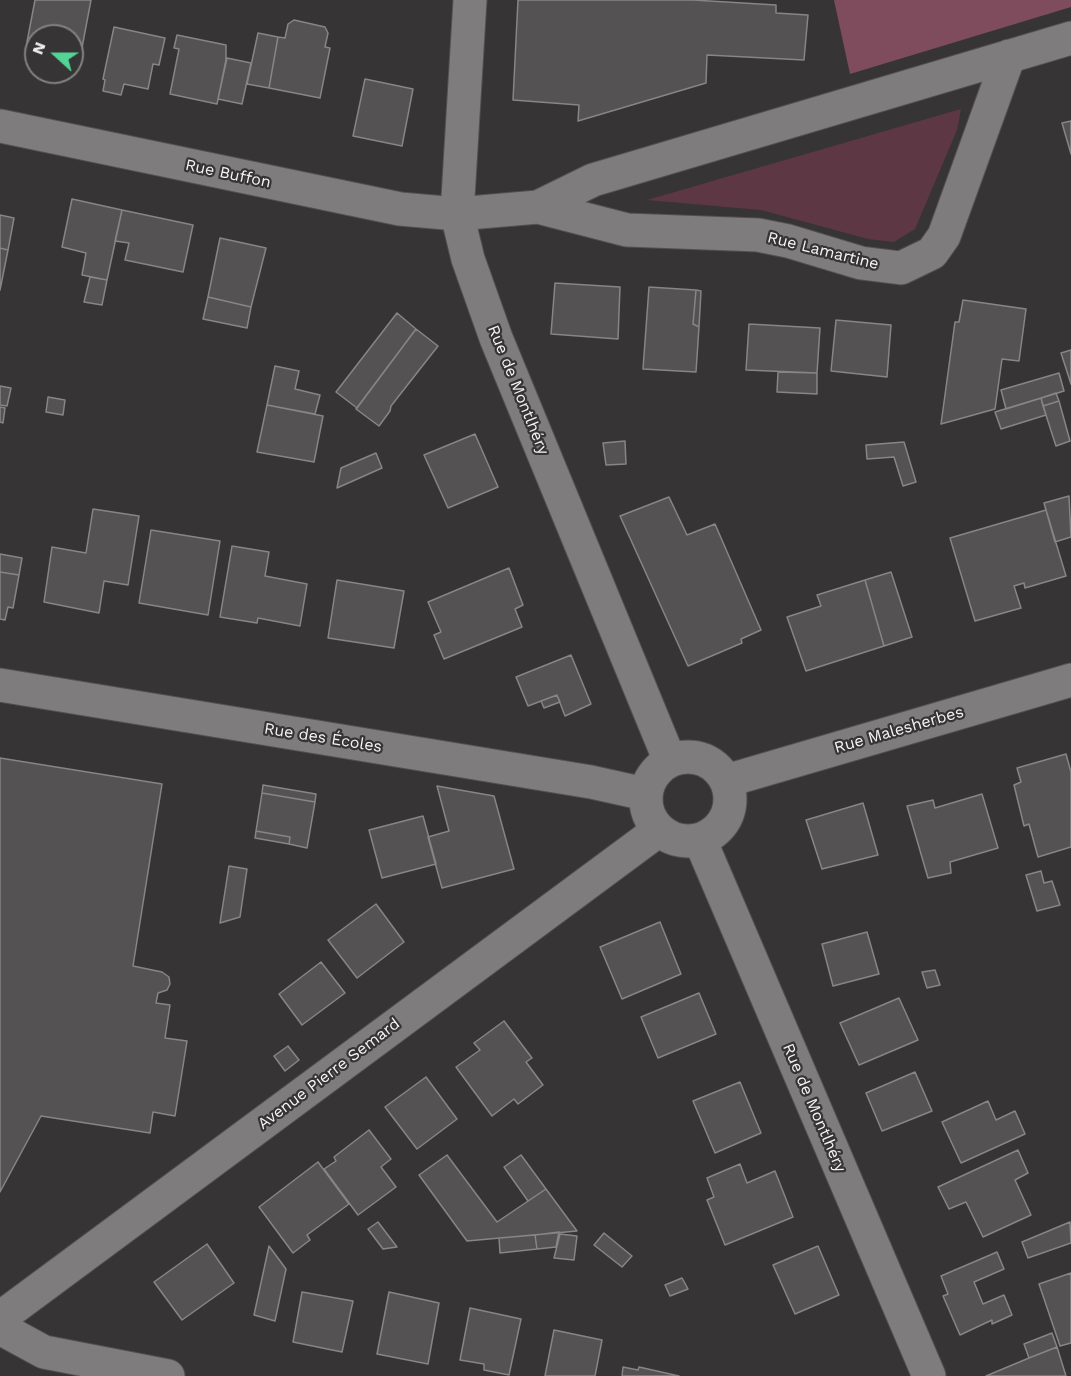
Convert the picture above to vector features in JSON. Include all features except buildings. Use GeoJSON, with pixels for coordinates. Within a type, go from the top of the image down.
{"type":"FeatureCollection","features":[{"type":"Feature","properties":{"kind":"street","name":"Rue de Montlhéry"},"geometry":{"type":"LineString","coordinates":[[470,0],[457,214],[468,259],[496,338],[670,761]]}},
{"type":"Feature","properties":{"kind":"street","name":"Rue Lamartine"},"geometry":{"type":"LineString","coordinates":[[537,207],[593,180],[1071,38]]}},
{"type":"Feature","properties":{"kind":"street","name":"Rue Lamartine"},"geometry":{"type":"LineString","coordinates":[[457,214],[537,207],[627,230],[758,235],[788,241],[861,263],[901,268],[932,253],[944,236],[1009,56]]}},
{"type":"Feature","properties":{"kind":"street","name":"Rue Buffon"},"geometry":{"type":"LineString","coordinates":[[0,126],[400,209],[457,214]]}},
{"type":"Feature","properties":{"kind":"street","name":"Rue Malesherbes"},"geometry":{"type":"LineString","coordinates":[[726,781],[1071,680]]}},
{"type":"Feature","properties":{"kind":"street","name":"Rue des Écoles"},"geometry":{"type":"LineString","coordinates":[[0,685],[591,782],[645,794]]}},
{"type":"Feature","properties":{"kind":"street"},"geometry":{"type":"LineString","coordinates":[[686,756],[702,759],[716,767],[726,781],[731,799],[727,817],[716,832],[700,840],[685,842],[670,839],[650,820],[645,807],[645,794],[649,780],[658,769],[670,761],[686,756]]}},
{"type":"Feature","properties":{"kind":"street","name":"Avenue Pierre Semard"},"geometry":{"type":"LineString","coordinates":[[0,1318],[658,830]]}},
{"type":"Feature","properties":{"kind":"street","name":"Rue de Montlhéry"},"geometry":{"type":"LineString","coordinates":[[700,840],[928,1376]]}},
{"type":"Feature","properties":{"kind":"street"},"geometry":{"type":"LineString","coordinates":[[0,1328],[44,1352],[168,1376]]}},
{"type":"Feature","properties":{"kind":"shaded area"},"geometry":{"type":"Polygon","coordinates":[[[834,0],[1071,0],[1071,7],[850,74],[834,0]]]}},
{"type":"Feature","properties":{"kind":"shaded area"},"geometry":{"type":"Polygon","coordinates":[[[961,109],[957,130],[915,229],[894,242],[868,239],[761,210],[647,200],[961,109]]]}}]}
